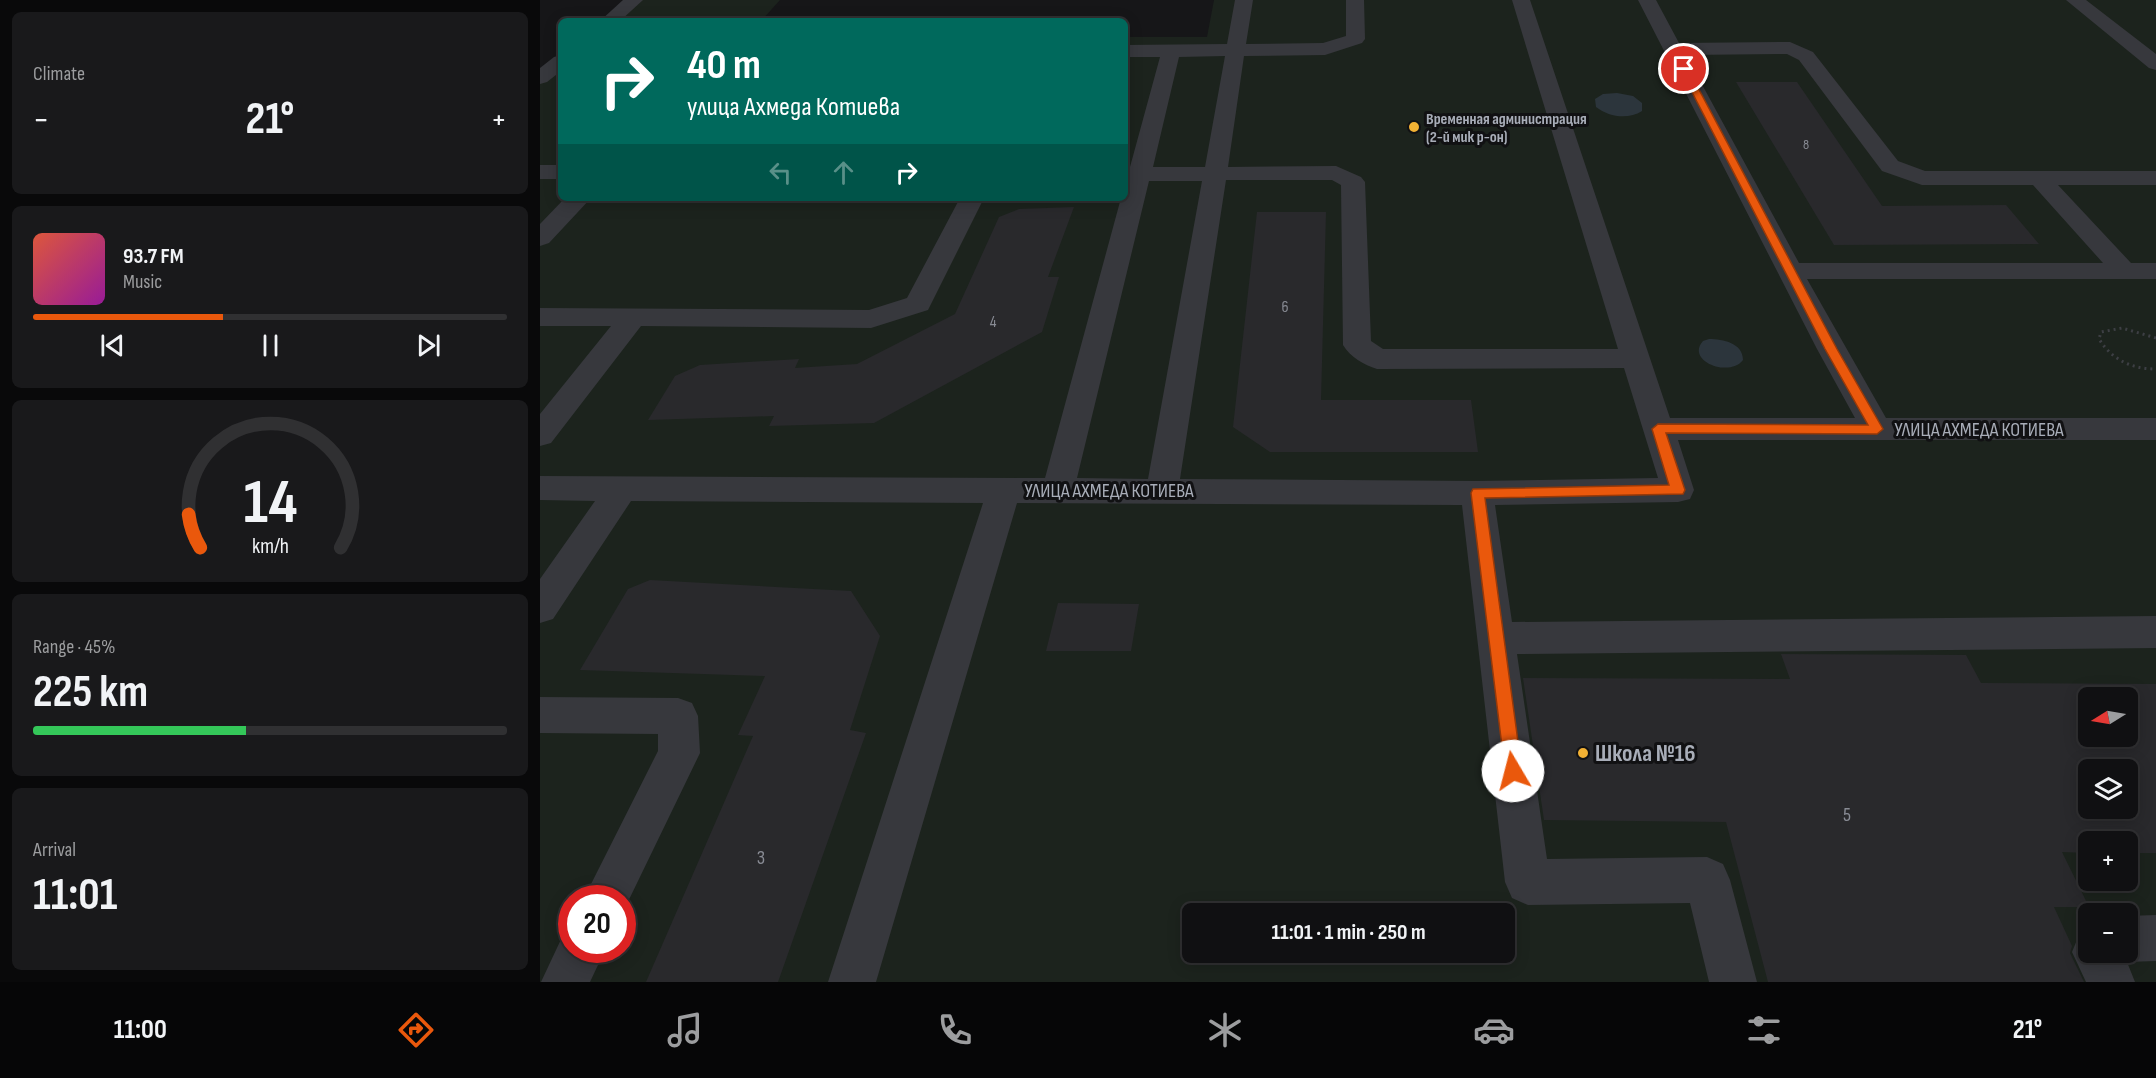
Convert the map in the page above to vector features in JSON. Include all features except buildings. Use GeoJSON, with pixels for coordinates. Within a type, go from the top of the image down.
{"type":"FeatureCollection","features":[{"type":"Feature","properties":{"kind":"street"},"geometry":{"type":"LineString","coordinates":[[613,18],[634,0]]}},
{"type":"Feature","properties":{"kind":"street"},"geometry":{"type":"LineString","coordinates":[[1162,490],[1244,0]]}},
{"type":"Feature","properties":{"kind":"street"},"geometry":{"type":"LineString","coordinates":[[1128,51],[1235,50],[1290,55],[1325,49],[1355,39],[1355,0]]}},
{"type":"Feature","properties":{"kind":"street"},"geometry":{"type":"LineString","coordinates":[[1521,0],[1658,429]]}},
{"type":"Feature","properties":{"kind":"street"},"geometry":{"type":"LineString","coordinates":[[1647,0],[1877,429]]}},
{"type":"Feature","properties":{"kind":"street"},"geometry":{"type":"LineString","coordinates":[[2075,0],[2156,64]]}},
{"type":"Feature","properties":{"kind":"street"},"geometry":{"type":"LineString","coordinates":[[1674,49],[1790,48],[1806,56],[1890,166],[1922,178],[2156,178]]}},
{"type":"Feature","properties":{"kind":"street"},"geometry":{"type":"LineString","coordinates":[[1128,191],[1171,51]]}},
{"type":"Feature","properties":{"kind":"street"},"geometry":{"type":"LineString","coordinates":[[540,78],[558,63]]}},
{"type":"Feature","properties":{"kind":"street"},"geometry":{"type":"LineString","coordinates":[[1132,174],[1215,173],[1277,166],[1336,172],[1353,182],[1357,345],[1377,359],[1635,358]]}},
{"type":"Feature","properties":{"kind":"street"},"geometry":{"type":"LineString","coordinates":[[540,172],[558,172]]}},
{"type":"Feature","properties":{"kind":"street"},"geometry":{"type":"LineString","coordinates":[[2039,178],[2124,271]]}},
{"type":"Feature","properties":{"kind":"street"},"geometry":{"type":"LineString","coordinates":[[540,238],[576,201]]}},
{"type":"Feature","properties":{"kind":"street"},"geometry":{"type":"LineString","coordinates":[[540,317],[871,319],[918,304],[970,201]]}},
{"type":"Feature","properties":{"kind":"street"},"geometry":{"type":"LineString","coordinates":[[1059,490],[1126,201]]}},
{"type":"Feature","properties":{"kind":"street"},"geometry":{"type":"LineString","coordinates":[[1791,272],[2156,271]]}},
{"type":"Feature","properties":{"kind":"street"},"geometry":{"type":"LineString","coordinates":[[540,435],[633,318]]}},
{"type":"Feature","properties":{"kind":"street","name":"УЛИЦА АХМЕДА КОТИЕВА"},"geometry":{"type":"LineString","coordinates":[[540,488],[1478,493],[1678,490],[1658,429],[2156,429]]}},
{"type":"Feature","properties":{"kind":"street"},"geometry":{"type":"LineString","coordinates":[[540,608],[621,489]]}},
{"type":"Feature","properties":{"kind":"street"},"geometry":{"type":"LineString","coordinates":[[852,982],[1004,490]]}},
{"type":"Feature","properties":{"kind":"street"},"geometry":{"type":"LineString","coordinates":[[1478,493],[1528,882],[1707,880],[1733,982]]}},
{"type":"Feature","properties":{"kind":"street"},"geometry":{"type":"LineString","coordinates":[[1496,638],[2156,632]]}},
{"type":"Feature","properties":{"kind":"street"},"geometry":{"type":"LineString","coordinates":[[540,716],[678,716],[679,753],[613,885]]}},
{"type":"Feature","properties":{"kind":"street"},"geometry":{"type":"LineString","coordinates":[[2138,939],[2156,938]]}},
{"type":"Feature","properties":{"kind":"street"},"geometry":{"type":"LineString","coordinates":[[565,982],[574,963]]}},
{"type":"Feature","properties":{"kind":"street"},"geometry":{"type":"LineString","coordinates":[[2102,963],[2111,982]]}},
{"type":"Feature","properties":{"kind":"path"},"geometry":{"type":"LineString","coordinates":[[2156,338],[2141,331],[2110,328],[2101,332],[2099,339],[2103,348],[2115,358],[2131,365],[2156,369]]}},
{"type":"Feature","properties":{"kind":"shaded area"},"geometry":{"type":"Polygon","coordinates":[[[634,0],[780,0],[764,18],[613,18],[634,0]]]}},
{"type":"Feature","properties":{"kind":"shaded area"},"geometry":{"type":"Polygon","coordinates":[[[1214,0],[2156,0],[2156,982],[540,982],[540,78],[558,63],[558,201],[1128,201],[1128,37],[1207,37],[1214,0]]]}},
{"type":"Feature","properties":{"kind":"shaded area"},"geometry":{"type":"Polygon","coordinates":[[[1617,93],[1633,96],[1642,103],[1642,111],[1631,116],[1619,116],[1596,107],[1595,99],[1603,94],[1617,93]]]}},
{"type":"Feature","properties":{"kind":"shaded area"},"geometry":{"type":"Polygon","coordinates":[[[1709,339],[1726,341],[1736,346],[1743,360],[1729,367],[1711,365],[1704,361],[1699,348],[1703,341],[1709,339]]]}},
{"type":"Feature","properties":{"kind":"place","name":"Временная администрация (2-й мик р-он)"},"geometry":{"type":"Point","coordinates":[1414,127]}},
{"type":"Feature","properties":{"kind":"place","name":"Школа №16"},"geometry":{"type":"Point","coordinates":[1583,753]}},
{"type":"Feature","properties":{"kind":"route"},"geometry":{"type":"LineString","coordinates":[[1513,771],[1478,493],[1678,490],[1658,429],[1877,429],[1831,349],[1684,69]]}}]}
